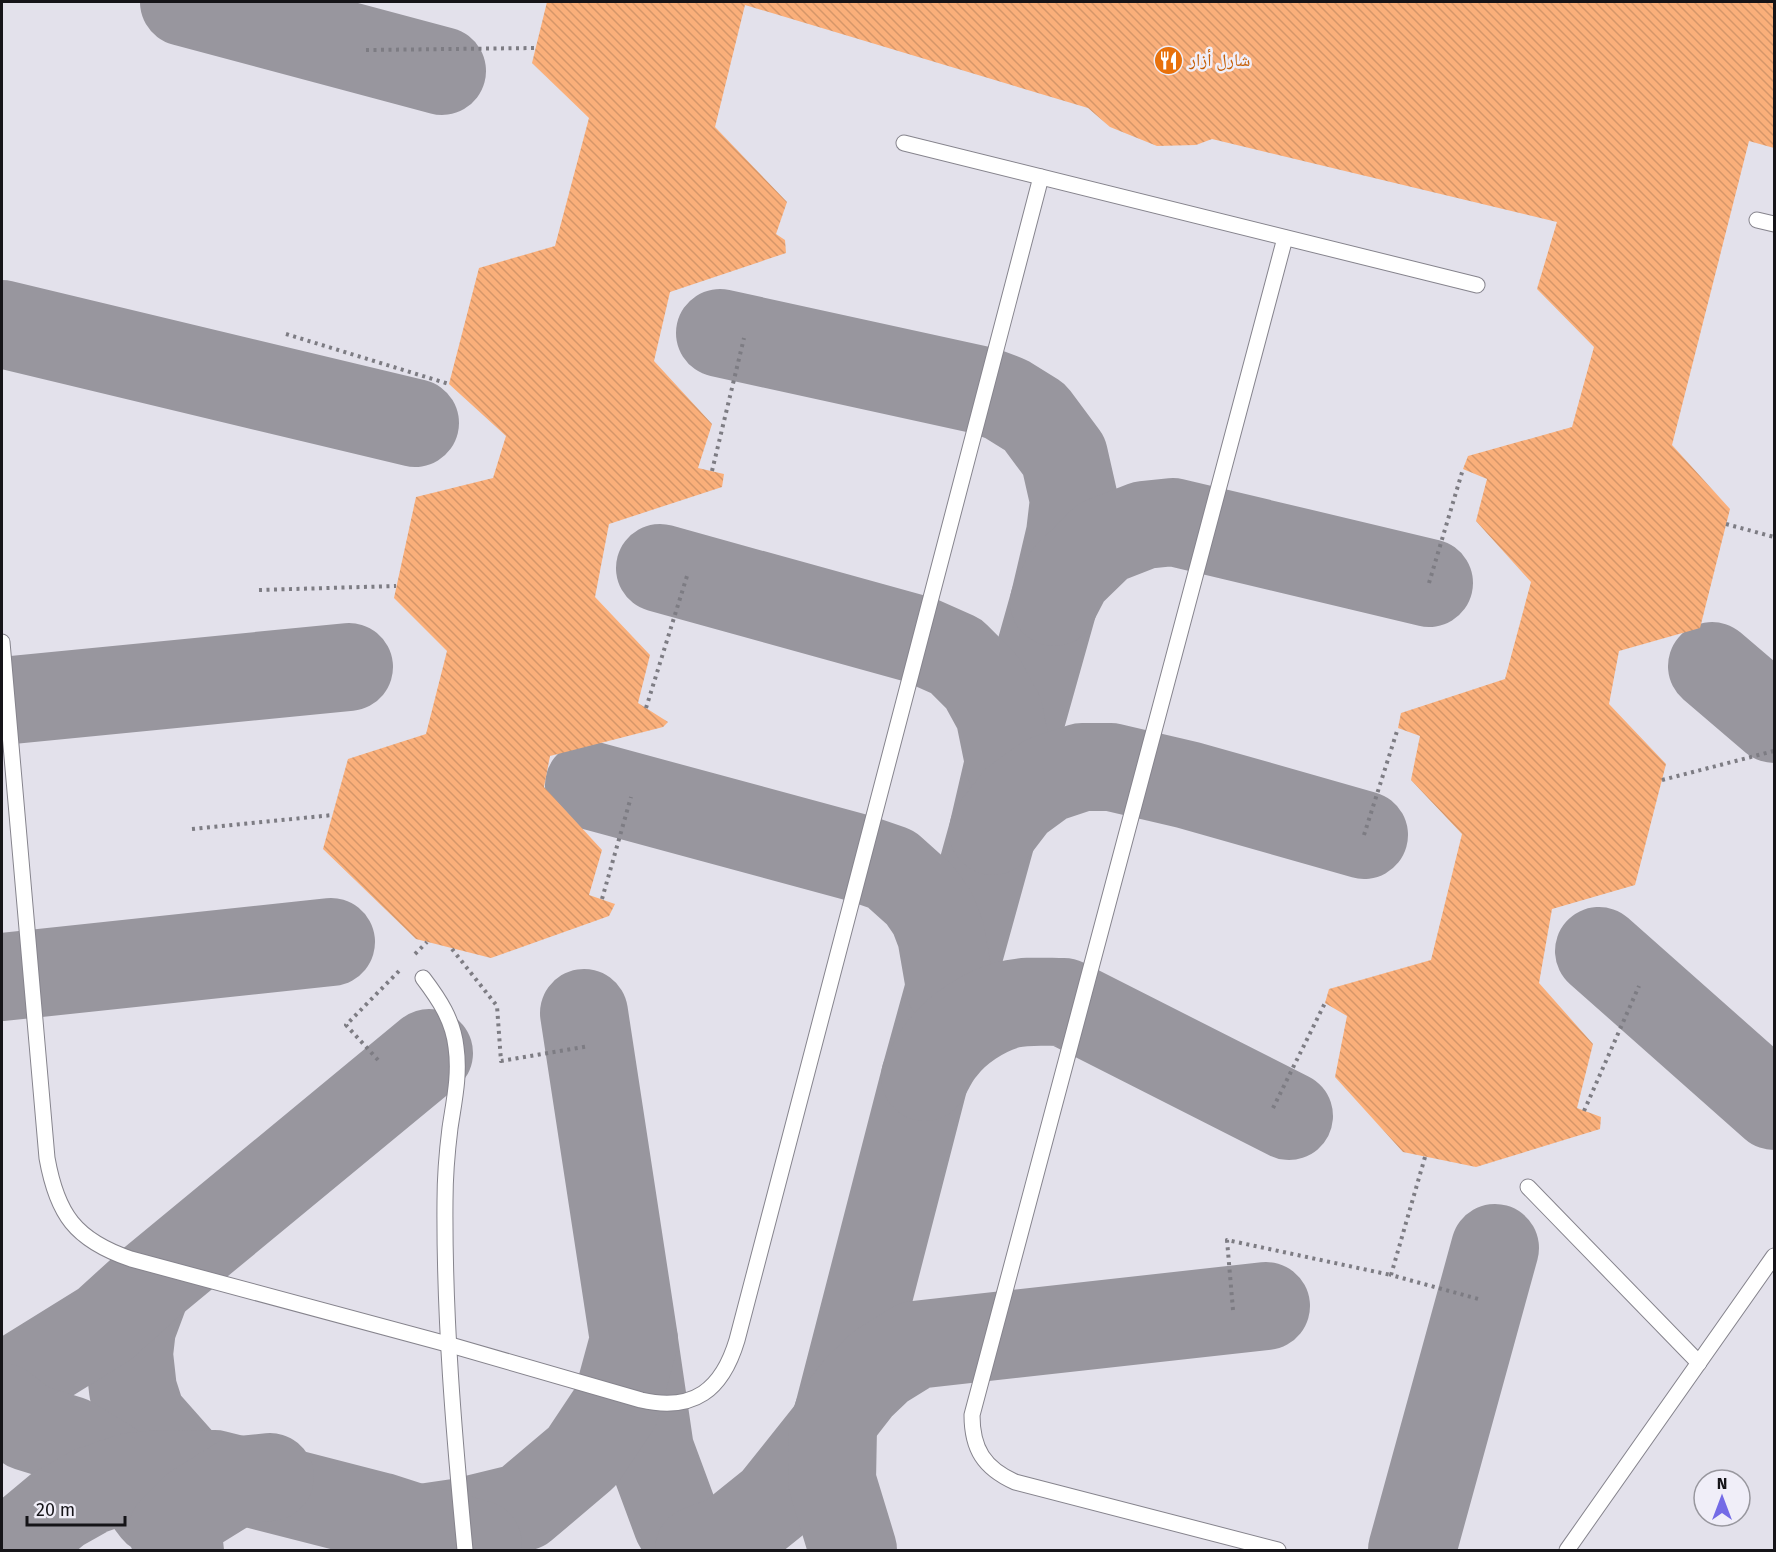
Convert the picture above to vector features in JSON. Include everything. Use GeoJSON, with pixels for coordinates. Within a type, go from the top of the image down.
{"type":"FeatureCollection","features":[{"type":"Feature","properties":{"kind":"lane"},"geometry":{"type":"LineString","coordinates":[[904,143],[1477,285]]}},
{"type":"Feature","properties":{"kind":"lane"},"geometry":{"type":"LineString","coordinates":[[2,642],[47,1158],[51,1181],[59,1203],[71,1223],[89,1239],[109,1251],[131,1259],[447,1344],[658,1404],[677,1404],[694,1398],[710,1388],[722,1375],[731,1358],[1041,177]]}},
{"type":"Feature","properties":{"kind":"lane"},"geometry":{"type":"LineString","coordinates":[[1757,220],[1774,224]]}},
{"type":"Feature","properties":{"kind":"lane"},"geometry":{"type":"LineString","coordinates":[[1278,1551],[1015,1482],[991,1468],[982,1457],[974,1437],[972,1415],[1285,238]]}},
{"type":"Feature","properties":{"kind":"lane"},"geometry":{"type":"LineString","coordinates":[[423,978],[438,998],[449,1020],[456,1044],[458,1069],[450,1128],[445,1197],[447,1344],[465,1551]]}},
{"type":"Feature","properties":{"kind":"lane"},"geometry":{"type":"LineString","coordinates":[[1528,1187],[1699,1363]]}},
{"type":"Feature","properties":{"kind":"lane"},"geometry":{"type":"LineString","coordinates":[[1567,1551],[1774,1256]]}},
{"type":"Feature","properties":{"kind":"path"},"geometry":{"type":"LineString","coordinates":[[366,50],[535,48]]}},
{"type":"Feature","properties":{"kind":"path"},"geometry":{"type":"LineString","coordinates":[[286,334],[449,384]]}},
{"type":"Feature","properties":{"kind":"path"},"geometry":{"type":"LineString","coordinates":[[712,471],[744,338]]}},
{"type":"Feature","properties":{"kind":"path"},"geometry":{"type":"LineString","coordinates":[[1429,583],[1463,469]]}},
{"type":"Feature","properties":{"kind":"path"},"geometry":{"type":"LineString","coordinates":[[1726,524],[1774,537]]}},
{"type":"Feature","properties":{"kind":"path"},"geometry":{"type":"LineString","coordinates":[[646,708],[687,576]]}},
{"type":"Feature","properties":{"kind":"path"},"geometry":{"type":"LineString","coordinates":[[259,590],[396,586]]}},
{"type":"Feature","properties":{"kind":"path"},"geometry":{"type":"LineString","coordinates":[[1364,835],[1398,728]]}},
{"type":"Feature","properties":{"kind":"path"},"geometry":{"type":"LineString","coordinates":[[1662,780],[1774,752]]}},
{"type":"Feature","properties":{"kind":"path"},"geometry":{"type":"LineString","coordinates":[[602,899],[631,797]]}},
{"type":"Feature","properties":{"kind":"path"},"geometry":{"type":"LineString","coordinates":[[192,829],[333,814]]}},
{"type":"Feature","properties":{"kind":"path"},"geometry":{"type":"LineString","coordinates":[[411,959],[427,942]]}},
{"type":"Feature","properties":{"kind":"path"},"geometry":{"type":"LineString","coordinates":[[452,949],[497,1006],[501,1061],[589,1046]]}},
{"type":"Feature","properties":{"kind":"path"},"geometry":{"type":"LineString","coordinates":[[378,1060],[346,1025],[402,967]]}},
{"type":"Feature","properties":{"kind":"path"},"geometry":{"type":"LineString","coordinates":[[1584,1111],[1638,986]]}},
{"type":"Feature","properties":{"kind":"path"},"geometry":{"type":"LineString","coordinates":[[1273,1108],[1324,1004]]}},
{"type":"Feature","properties":{"kind":"path"},"geometry":{"type":"LineString","coordinates":[[1391,1275],[1425,1157]]}},
{"type":"Feature","properties":{"kind":"path"},"geometry":{"type":"LineString","coordinates":[[1233,1310],[1227,1240],[1391,1275],[1482,1300]]}},
{"type":"Feature","properties":{"kind":"building"},"geometry":{"type":"Polygon","coordinates":[[[547,2],[1774,2],[1774,148],[1749,141],[1672,445],[1730,509],[1700,628],[1619,651],[1609,704],[1666,764],[1635,885],[1552,909],[1539,983],[1593,1044],[1577,1108],[1601,1117],[1600,1129],[1476,1167],[1403,1152],[1335,1077],[1347,1016],[1325,1003],[1329,989],[1431,960],[1462,834],[1411,780],[1420,736],[1398,728],[1401,713],[1505,679],[1531,582],[1476,521],[1487,479],[1463,469],[1468,456],[1572,427],[1594,347],[1537,289],[1557,222],[1212,139],[1196,145],[1157,146],[1110,127],[1088,108],[745,5],[715,127],[787,202],[776,234],[785,240],[786,253],[670,292],[654,361],[712,424],[698,468],[724,474],[722,487],[609,524],[595,597],[650,655],[638,703],[668,722],[663,727],[550,756],[544,787],[602,850],[589,895],[615,904],[609,916],[491,958],[416,939],[323,849],[348,759],[426,734],[447,651],[394,598],[416,497],[493,478],[506,436],[449,384],[479,268],[555,246],[589,118],[532,63],[547,2]]]}},
{"type":"Feature","properties":{"kind":"taxiway"},"geometry":{"type":"LineString","coordinates":[[184,2],[442,71]]}},
{"type":"Feature","properties":{"kind":"taxiway"},"geometry":{"type":"LineString","coordinates":[[2,324],[415,423]]}},
{"type":"Feature","properties":{"kind":"taxiway"},"geometry":{"type":"LineString","coordinates":[[720,333],[985,391],[1006,399],[1035,417],[1064,456],[1074,500],[1070,534],[1054,602],[925,1077],[838,1414]]}},
{"type":"Feature","properties":{"kind":"taxiway"},"geometry":{"type":"LineString","coordinates":[[1054,602],[1068,575],[1103,541],[1144,525],[1173,522],[1429,583]]}},
{"type":"Feature","properties":{"kind":"taxiway"},"geometry":{"type":"LineString","coordinates":[[660,568],[920,640],[956,656],[982,682],[999,713],[1009,762]]}},
{"type":"Feature","properties":{"kind":"taxiway"},"geometry":{"type":"LineString","coordinates":[[1712,666],[1774,719]]}},
{"type":"Feature","properties":{"kind":"taxiway"},"geometry":{"type":"LineString","coordinates":[[2,701],[349,667]]}},
{"type":"Feature","properties":{"kind":"taxiway"},"geometry":{"type":"LineString","coordinates":[[993,831],[1016,801],[1046,779],[1082,767],[1111,767],[1188,785],[1364,835]]}},
{"type":"Feature","properties":{"kind":"taxiway"},"geometry":{"type":"LineString","coordinates":[[589,785],[862,859],[891,869],[920,895],[933,914],[941,935],[950,987]]}},
{"type":"Feature","properties":{"kind":"taxiway"},"geometry":{"type":"LineString","coordinates":[[2,977],[331,942]]}},
{"type":"Feature","properties":{"kind":"taxiway"},"geometry":{"type":"LineString","coordinates":[[1599,951],[1774,1106]]}},
{"type":"Feature","properties":{"kind":"taxiway"},"geometry":{"type":"LineString","coordinates":[[925,1077],[937,1055],[948,1042],[980,1017],[1014,1003],[1064,1002],[1289,1116]]}},
{"type":"Feature","properties":{"kind":"taxiway"},"geometry":{"type":"LineString","coordinates":[[421,1528],[462,1522],[523,1507],[582,1457],[616,1406],[634,1340],[584,1013]]}},
{"type":"Feature","properties":{"kind":"taxiway"},"geometry":{"type":"LineString","coordinates":[[2,1388],[105,1324],[148,1285],[429,1053]]}},
{"type":"Feature","properties":{"kind":"taxiway"},"geometry":{"type":"LineString","coordinates":[[1412,1550],[1495,1248]]}},
{"type":"Feature","properties":{"kind":"taxiway"},"geometry":{"type":"LineString","coordinates":[[148,1285],[132,1328],[129,1354],[133,1390],[142,1418],[181,1462]]}},
{"type":"Feature","properties":{"kind":"taxiway"},"geometry":{"type":"LineString","coordinates":[[853,1550],[832,1481],[833,1428],[838,1414],[859,1387],[881,1366],[915,1345],[1266,1306]]}},
{"type":"Feature","properties":{"kind":"taxiway"},"geometry":{"type":"LineString","coordinates":[[634,1341],[650,1450],[677,1523],[693,1550]]}},
{"type":"Feature","properties":{"kind":"taxiway"},"geometry":{"type":"LineString","coordinates":[[2,1407],[28,1427],[70,1440],[130,1477],[156,1511]]}},
{"type":"Feature","properties":{"kind":"taxiway"},"geometry":{"type":"LineString","coordinates":[[699,1550],[728,1539],[774,1502],[833,1428]]}},
{"type":"Feature","properties":{"kind":"taxiway"},"geometry":{"type":"LineString","coordinates":[[14,1550],[23,1538],[58,1509],[90,1491],[130,1477],[215,1474],[478,1544]]}},
{"type":"Feature","properties":{"kind":"taxiway"},"geometry":{"type":"LineString","coordinates":[[180,1550],[172,1531],[195,1508],[240,1480],[270,1477]]}},
{"type":"Feature","properties":{"kind":"place","name":"شارل أزار"},"geometry":{"type":"Point","coordinates":[1168,60]}}]}
